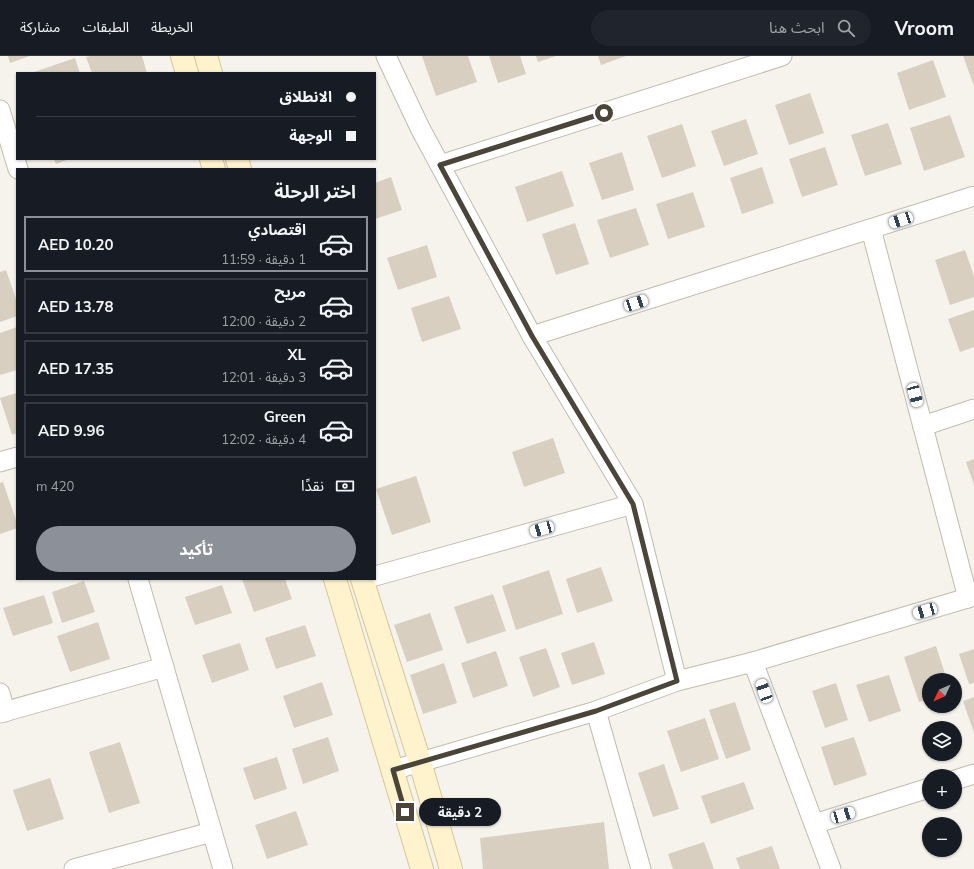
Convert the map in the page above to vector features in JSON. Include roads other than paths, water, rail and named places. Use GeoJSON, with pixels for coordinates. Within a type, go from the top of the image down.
{"type":"FeatureCollection","features":[{"type":"Feature","properties":{"kind":"street"},"geometry":{"type":"LineString","coordinates":[[182,56],[187,72]]}},
{"type":"Feature","properties":{"kind":"street"},"geometry":{"type":"LineString","coordinates":[[206,56],[211,72]]}},
{"type":"Feature","properties":{"kind":"street"},"geometry":{"type":"LineString","coordinates":[[386,56],[420,128],[532,336],[633,504],[677,681]]}},
{"type":"Feature","properties":{"kind":"street"},"geometry":{"type":"LineString","coordinates":[[440,165],[782,56]]}},
{"type":"Feature","properties":{"kind":"street"},"geometry":{"type":"LineString","coordinates":[[1,119],[18,168]]}},
{"type":"Feature","properties":{"kind":"street"},"geometry":{"type":"LineString","coordinates":[[532,336],[974,196]]}},
{"type":"Feature","properties":{"kind":"street"},"geometry":{"type":"LineString","coordinates":[[393,770],[596,711],[677,681],[753,662],[971,597],[923,426],[872,229]]}},
{"type":"Feature","properties":{"kind":"street"},"geometry":{"type":"LineString","coordinates":[[923,426],[974,409]]}},
{"type":"Feature","properties":{"kind":"street"},"geometry":{"type":"LineString","coordinates":[[0,462],[16,457]]}},
{"type":"Feature","properties":{"kind":"street"},"geometry":{"type":"LineString","coordinates":[[376,576],[633,504]]}},
{"type":"Feature","properties":{"kind":"street"},"geometry":{"type":"LineString","coordinates":[[138,580],[223,869]]}},
{"type":"Feature","properties":{"kind":"street"},"geometry":{"type":"LineString","coordinates":[[335,580],[422,869]]}},
{"type":"Feature","properties":{"kind":"street"},"geometry":{"type":"LineString","coordinates":[[363,580],[420,762],[451,869]]}},
{"type":"Feature","properties":{"kind":"street"},"geometry":{"type":"LineString","coordinates":[[753,662],[831,869]]}},
{"type":"Feature","properties":{"kind":"street"},"geometry":{"type":"LineString","coordinates":[[0,693],[3,713],[164,667]]}},
{"type":"Feature","properties":{"kind":"street"},"geometry":{"type":"LineString","coordinates":[[596,711],[642,869]]}},
{"type":"Feature","properties":{"kind":"street"},"geometry":{"type":"LineString","coordinates":[[962,778],[974,774]]}},
{"type":"Feature","properties":{"kind":"street"},"geometry":{"type":"LineString","coordinates":[[814,824],[922,790]]}},
{"type":"Feature","properties":{"kind":"street"},"geometry":{"type":"LineString","coordinates":[[74,869],[212,832]]}}]}
